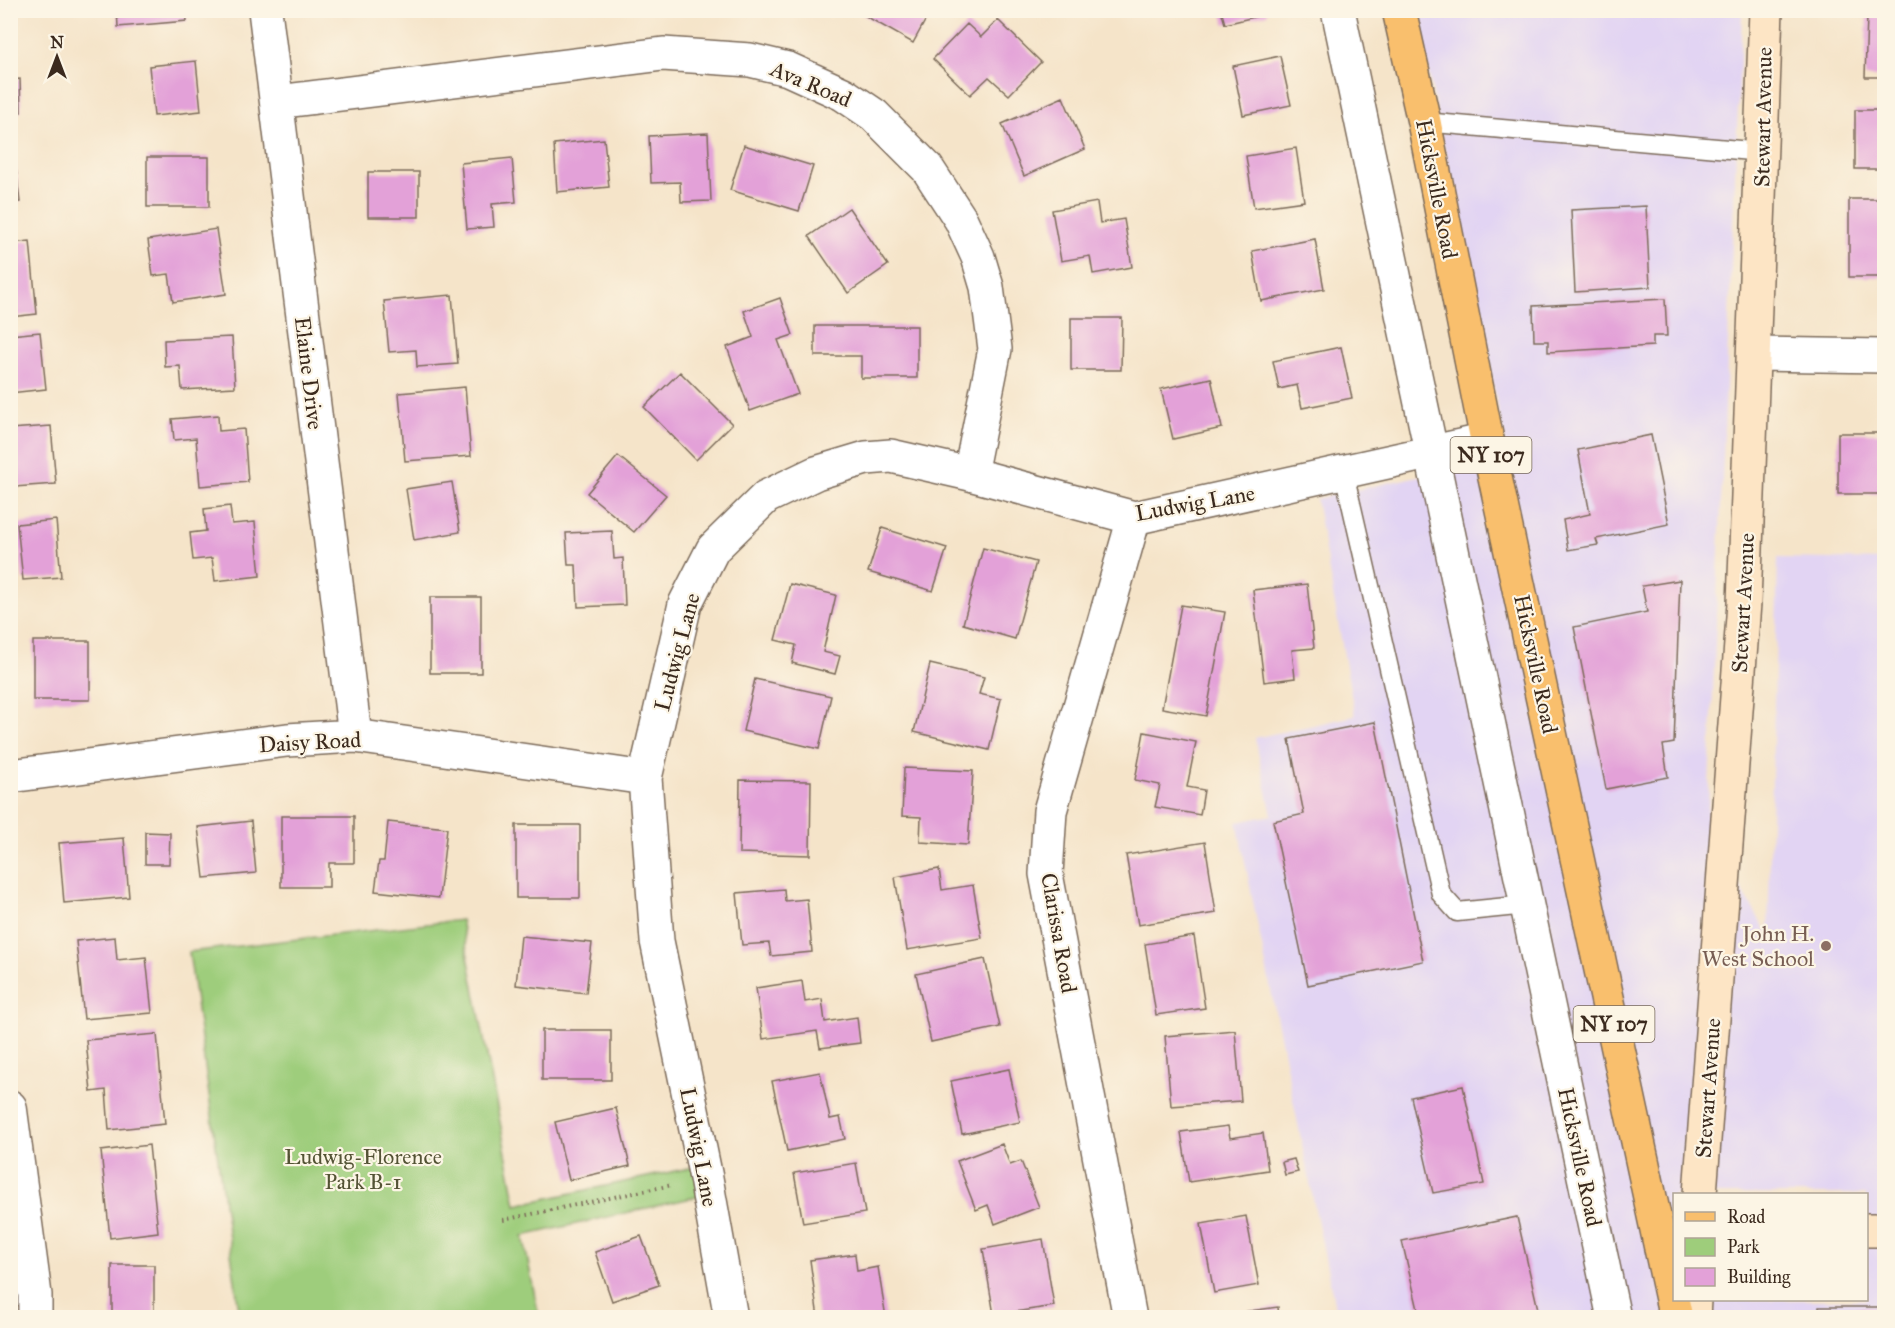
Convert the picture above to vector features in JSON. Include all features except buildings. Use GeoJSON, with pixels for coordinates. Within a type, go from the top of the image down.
{"type":"FeatureCollection","features":[{"type":"Feature","properties":{"kind":"main road","name":"Hicksville Road"},"geometry":{"type":"LineString","coordinates":[[1399,10],[1424,122],[1487,440],[1667,1234],[1673,1289]]}},
{"type":"Feature","properties":{"kind":"main road","name":"Stewart Avenue"},"geometry":{"type":"LineString","coordinates":[[1700,1193],[1744,603],[1766,10]]}},
{"type":"Feature","properties":{"kind":"main road"},"geometry":{"type":"LineString","coordinates":[[1868,1230],[1884,1230]]}},
{"type":"Feature","properties":{"kind":"main road","name":"Hicksville Road"},"geometry":{"type":"LineString","coordinates":[[1674,1301],[1676,1317]]}},
{"type":"Feature","properties":{"kind":"main road"},"geometry":{"type":"LineString","coordinates":[[1693,1317],[1694,1301]]}},
{"type":"Feature","properties":{"kind":"street","name":"Elaine Drive"},"geometry":{"type":"LineString","coordinates":[[265,10],[355,736]]}},
{"type":"Feature","properties":{"kind":"street","name":"Hicksville Road"},"geometry":{"type":"LineString","coordinates":[[1338,10],[1614,1317]]}},
{"type":"Feature","properties":{"kind":"street","name":"Ava Road"},"geometry":{"type":"LineString","coordinates":[[277,102],[663,54],[750,60],[788,69],[843,94],[874,115],[927,168],[961,220],[978,257],[987,287],[995,349],[969,474]]}},
{"type":"Feature","properties":{"kind":"street"},"geometry":{"type":"LineString","coordinates":[[1755,354],[1884,356]]}},
{"type":"Feature","properties":{"kind":"street","name":"Ludwig Lane"},"geometry":{"type":"LineString","coordinates":[[731,1317],[706,1178],[657,941],[645,778],[686,604],[713,549],[766,497],[816,473],[866,458],[891,456],[969,474],[1134,518],[1432,454],[1487,440]]}},
{"type":"Feature","properties":{"kind":"street","name":"Clarissa Road"},"geometry":{"type":"LineString","coordinates":[[1130,1317],[1046,874],[1050,811],[1134,518]]}},
{"type":"Feature","properties":{"kind":"street","name":"Daisy Road"},"geometry":{"type":"LineString","coordinates":[[10,776],[287,740],[355,736],[645,778]]}},
{"type":"Feature","properties":{"kind":"street"},"geometry":{"type":"LineString","coordinates":[[10,1107],[35,1295],[35,1317]]}},
{"type":"Feature","properties":{"kind":"lane"},"geometry":{"type":"LineString","coordinates":[[1424,122],[1762,152]]}},
{"type":"Feature","properties":{"kind":"lane"},"geometry":{"type":"LineString","coordinates":[[1344,473],[1441,894],[1457,912],[1527,905]]}},
{"type":"Feature","properties":{"kind":"path"},"geometry":{"type":"LineString","coordinates":[[503,1221],[706,1178]]}},
{"type":"Feature","properties":{"kind":"shaded area"},"geometry":{"type":"Polygon","coordinates":[[[1416,11],[1742,11],[1707,831],[1768,934],[1778,558],[1884,560],[1884,1317],[1337,1317],[1237,822],[1272,815],[1255,738],[1355,716],[1316,499],[1508,456],[1416,11]]]}},
{"type":"Feature","properties":{"kind":"green space","name":"Ludwig-Florence Park B-1"},"geometry":{"type":"Polygon","coordinates":[[[461,920],[516,1205],[699,1166],[705,1195],[523,1236],[539,1317],[240,1317],[189,952],[461,920]]]}},
{"type":"Feature","properties":{"kind":"place","name":"John H. West School"},"geometry":{"type":"Point","coordinates":[1826,946]}}]}
